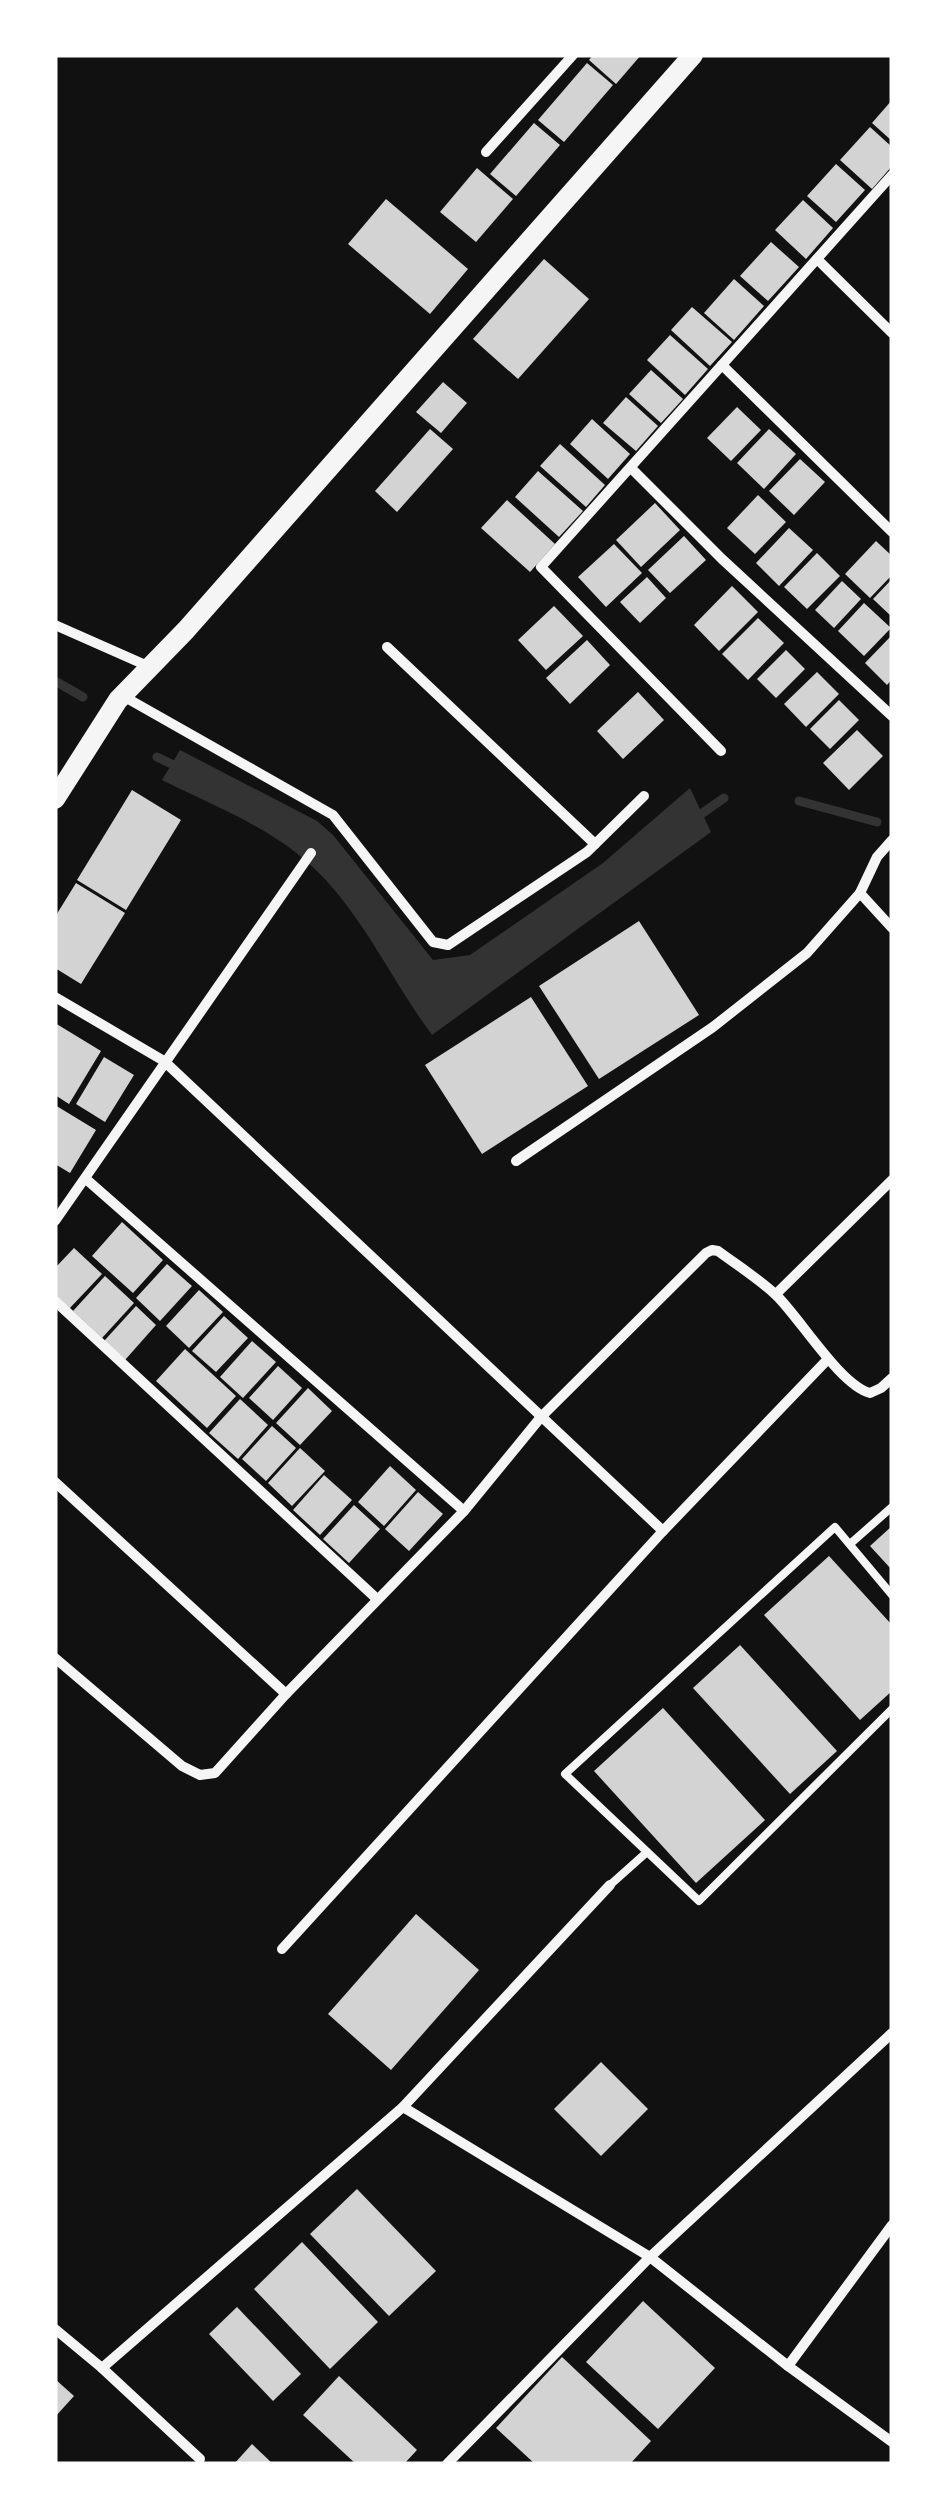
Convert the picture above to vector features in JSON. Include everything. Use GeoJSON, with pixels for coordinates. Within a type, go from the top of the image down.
{"type":"FeatureCollection","features":[{"type":"Feature","properties":{"kind":"main road"},"geometry":{"type":"LineString","coordinates":[[58,787],[122,695],[199,615],[693,55]]}},
{"type":"Feature","properties":{"kind":"street"},"geometry":{"type":"LineString","coordinates":[[486,152],[573,55]]}},
{"type":"Feature","properties":{"kind":"street"},"geometry":{"type":"LineString","coordinates":[[721,752],[542,568],[892,175]]}},
{"type":"Feature","properties":{"kind":"street"},"geometry":{"type":"LineString","coordinates":[[817,259],[892,333]]}},
{"type":"Feature","properties":{"kind":"street"},"geometry":{"type":"LineString","coordinates":[[722,364],[892,532]]}},
{"type":"Feature","properties":{"kind":"street"},"geometry":{"type":"LineString","coordinates":[[630,468],[892,716]]}},
{"type":"Feature","properties":{"kind":"street"},"geometry":{"type":"LineString","coordinates":[[55,626],[151,667]]}},
{"type":"Feature","properties":{"kind":"street"},"geometry":{"type":"LineString","coordinates":[[386,647],[595,844]]}},
{"type":"Feature","properties":{"kind":"street"},"geometry":{"type":"LineString","coordinates":[[122,695],[333,814],[433,942],[448,945],[586,852],[644,796]]}},
{"type":"Feature","properties":{"kind":"street"},"geometry":{"type":"LineString","coordinates":[[516,1161],[713,1026],[807,953],[860,893],[876,856],[892,840]]}},
{"type":"Feature","properties":{"kind":"street"},"geometry":{"type":"LineString","coordinates":[[55,1221],[312,853]]}},
{"type":"Feature","properties":{"kind":"street"},"geometry":{"type":"LineString","coordinates":[[860,893],[892,928]]}},
{"type":"Feature","properties":{"kind":"street"},"geometry":{"type":"LineString","coordinates":[[55,997],[164,1061],[663,1531]]}},
{"type":"Feature","properties":{"kind":"street"},"geometry":{"type":"LineString","coordinates":[[86,1179],[464,1511]]}},
{"type":"Feature","properties":{"kind":"street"},"geometry":{"type":"LineString","coordinates":[[776,1294],[892,1180]]}},
{"type":"Feature","properties":{"kind":"street"},"geometry":{"type":"LineString","coordinates":[[55,1658],[182,1766],[200,1775],[214,1773],[464,1511],[541,1417],[706,1252],[718,1251],[776,1294],[828,1359],[861,1391],[870,1393],[892,1378]]}},
{"type":"Feature","properties":{"kind":"street"},"geometry":{"type":"LineString","coordinates":[[55,1302],[377,1599]]}},
{"type":"Feature","properties":{"kind":"street"},"geometry":{"type":"LineString","coordinates":[[282,1949],[663,1531],[828,1359]]}},
{"type":"Feature","properties":{"kind":"street"},"geometry":{"type":"LineString","coordinates":[[55,1482],[286,1694]]}},
{"type":"Feature","properties":{"kind":"street"},"geometry":{"type":"LineString","coordinates":[[102,2368],[404,2107],[610,1885]]}},
{"type":"Feature","properties":{"kind":"street"},"geometry":{"type":"LineString","coordinates":[[447,2464],[650,2257],[892,2032]]}},
{"type":"Feature","properties":{"kind":"street"},"geometry":{"type":"LineString","coordinates":[[404,2107],[650,2257],[892,2442]]}},
{"type":"Feature","properties":{"kind":"street"},"geometry":{"type":"LineString","coordinates":[[788,2366],[892,2226]]}},
{"type":"Feature","properties":{"kind":"street"},"geometry":{"type":"LineString","coordinates":[[55,2329],[200,2459]]}},
{"type":"Feature","properties":{"kind":"lane"},"geometry":{"type":"LineString","coordinates":[[850,1544],[892,1507]]}},
{"type":"Feature","properties":{"kind":"lane"},"geometry":{"type":"LineString","coordinates":[[892,1595],[835,1528],[564,1774],[699,1902],[892,1709]]}},
{"type":"Feature","properties":{"kind":"lane"},"geometry":{"type":"LineString","coordinates":[[610,1885],[647,1852]]}},
{"type":"Feature","properties":{"kind":"shaded area"},"geometry":{"type":"Polygon","coordinates":[[[180,750],[317,821],[333,835],[433,960],[470,955],[603,863],[690,788],[711,832],[432,1035],[363,929],[316,870],[262,830],[162,780],[180,750]]]}},
{"type":"Feature","properties":{"kind":"building"},"geometry":{"type":"Polygon","coordinates":[[[593,55],[641,55],[616,84],[589,60],[593,55]]]}},
{"type":"Feature","properties":{"kind":"building"},"geometry":{"type":"Polygon","coordinates":[[[587,63],[613,85],[564,142],[538,120],[587,63]]]}},
{"type":"Feature","properties":{"kind":"building"},"geometry":{"type":"Polygon","coordinates":[[[892,100],[892,141],[872,123],[892,100]]]}},
{"type":"Feature","properties":{"kind":"building"},"geometry":{"type":"Polygon","coordinates":[[[534,123],[560,145],[516,196],[490,174],[534,123]]]}},
{"type":"Feature","properties":{"kind":"building"},"geometry":{"type":"Polygon","coordinates":[[[870,127],[892,147],[892,166],[872,189],[840,160],[870,127]]]}},
{"type":"Feature","properties":{"kind":"building"},"geometry":{"type":"Polygon","coordinates":[[[836,164],[865,190],[836,222],[807,196],[836,164]]]}},
{"type":"Feature","properties":{"kind":"building"},"geometry":{"type":"Polygon","coordinates":[[[477,168],[513,199],[476,242],[440,212],[477,168]]]}},
{"type":"Feature","properties":{"kind":"building"},"geometry":{"type":"Polygon","coordinates":[[[386,199],[468,269],[430,314],[348,244],[386,199]]]}},
{"type":"Feature","properties":{"kind":"building"},"geometry":{"type":"Polygon","coordinates":[[[803,200],[833,228],[806,259],[775,230],[803,200]]]}},
{"type":"Feature","properties":{"kind":"building"},"geometry":{"type":"Polygon","coordinates":[[[771,242],[799,267],[768,301],[740,276],[771,242]]]}},
{"type":"Feature","properties":{"kind":"building"},"geometry":{"type":"Polygon","coordinates":[[[544,259],[589,299],[518,379],[473,339],[544,259]]]}},
{"type":"Feature","properties":{"kind":"building"},"geometry":{"type":"Polygon","coordinates":[[[734,279],[764,306],[734,340],[704,313],[734,279]]]}},
{"type":"Feature","properties":{"kind":"building"},"geometry":{"type":"Polygon","coordinates":[[[692,307],[732,342],[710,366],[671,330],[692,307]]]}},
{"type":"Feature","properties":{"kind":"building"},"geometry":{"type":"Polygon","coordinates":[[[670,335],[708,369],[685,395],[647,360],[670,335]]]}},
{"type":"Feature","properties":{"kind":"building"},"geometry":{"type":"Polygon","coordinates":[[[651,370],[683,399],[661,423],[629,394],[651,370]]]}},
{"type":"Feature","properties":{"kind":"building"},"geometry":{"type":"Polygon","coordinates":[[[443,382],[467,403],[441,433],[416,412],[443,382]]]}},
{"type":"Feature","properties":{"kind":"building"},"geometry":{"type":"Polygon","coordinates":[[[626,397],[658,426],[636,451],[603,423],[626,397]]]}},
{"type":"Feature","properties":{"kind":"building"},"geometry":{"type":"Polygon","coordinates":[[[737,407],[761,430],[731,461],[707,438],[737,407]]]}},
{"type":"Feature","properties":{"kind":"building"},"geometry":{"type":"Polygon","coordinates":[[[592,419],[630,454],[608,479],[570,444],[592,419]]]}},
{"type":"Feature","properties":{"kind":"building"},"geometry":{"type":"Polygon","coordinates":[[[430,429],[453,449],[397,512],[375,491],[430,429]]]}},
{"type":"Feature","properties":{"kind":"building"},"geometry":{"type":"Polygon","coordinates":[[[769,429],[796,454],[764,489],[737,463],[769,429]]]}},
{"type":"Feature","properties":{"kind":"building"},"geometry":{"type":"Polygon","coordinates":[[[560,444],[605,485],[586,507],[540,466],[560,444]]]}},
{"type":"Feature","properties":{"kind":"building"},"geometry":{"type":"Polygon","coordinates":[[[800,459],[825,482],[794,515],[769,491],[800,459]]]}},
{"type":"Feature","properties":{"kind":"building"},"geometry":{"type":"Polygon","coordinates":[[[538,471],[583,511],[559,537],[515,497],[538,471]]]}},
{"type":"Feature","properties":{"kind":"building"},"geometry":{"type":"Polygon","coordinates":[[[758,495],[786,522],[755,554],[727,528],[758,495]]]}},
{"type":"Feature","properties":{"kind":"building"},"geometry":{"type":"Polygon","coordinates":[[[507,500],[555,544],[530,572],[481,528],[507,500]]]}},
{"type":"Feature","properties":{"kind":"building"},"geometry":{"type":"Polygon","coordinates":[[[655,503],[680,530],[641,567],[616,540],[655,503]]]}},
{"type":"Feature","properties":{"kind":"building"},"geometry":{"type":"Polygon","coordinates":[[[789,528],[813,550],[779,586],[756,563],[789,528]]]}},
{"type":"Feature","properties":{"kind":"building"},"geometry":{"type":"Polygon","coordinates":[[[684,536],[706,560],[670,593],[648,570],[684,536]]]}},
{"type":"Feature","properties":{"kind":"building"},"geometry":{"type":"Polygon","coordinates":[[[876,541],[892,556],[892,575],[870,598],[845,574],[876,541]]]}},
{"type":"Feature","properties":{"kind":"building"},"geometry":{"type":"Polygon","coordinates":[[[614,544],[642,573],[606,607],[578,577],[614,544]]]}},
{"type":"Feature","properties":{"kind":"building"},"geometry":{"type":"Polygon","coordinates":[[[817,553],[840,576],[807,609],[784,587],[817,553]]]}},
{"type":"Feature","properties":{"kind":"building"},"geometry":{"type":"Polygon","coordinates":[[[647,577],[666,598],[640,623],[620,602],[647,577]]]}},
{"type":"Feature","properties":{"kind":"building"},"geometry":{"type":"Polygon","coordinates":[[[892,579],[892,617],[873,599],[892,579]]]}},
{"type":"Feature","properties":{"kind":"building"},"geometry":{"type":"Polygon","coordinates":[[[842,581],[861,599],[834,628],[815,610],[842,581]]]}},
{"type":"Feature","properties":{"kind":"building"},"geometry":{"type":"Polygon","coordinates":[[[732,586],[758,612],[719,651],[694,625],[732,586]]]}},
{"type":"Feature","properties":{"kind":"building"},"geometry":{"type":"Polygon","coordinates":[[[864,603],[891,628],[864,656],[838,631],[864,603]]]}},
{"type":"Feature","properties":{"kind":"building"},"geometry":{"type":"Polygon","coordinates":[[[554,606],[583,636],[546,670],[518,640],[554,606]]]}},
{"type":"Feature","properties":{"kind":"building"},"geometry":{"type":"Polygon","coordinates":[[[758,618],[784,643],[748,680],[722,654],[758,618]]]}},
{"type":"Feature","properties":{"kind":"building"},"geometry":{"type":"Polygon","coordinates":[[[892,635],[892,679],[887,685],[865,663],[892,635]]]}},
{"type":"Feature","properties":{"kind":"building"},"geometry":{"type":"Polygon","coordinates":[[[587,640],[610,665],[570,704],[546,678],[587,640]]]}},
{"type":"Feature","properties":{"kind":"building"},"geometry":{"type":"Polygon","coordinates":[[[786,650],[805,669],[776,698],[757,679],[786,650]]]}},
{"type":"Feature","properties":{"kind":"building"},"geometry":{"type":"Polygon","coordinates":[[[817,672],[839,694],[806,727],[784,704],[817,672]]]}},
{"type":"Feature","properties":{"kind":"building"},"geometry":{"type":"Polygon","coordinates":[[[638,692],[664,720],[623,759],[597,731],[638,692]]]}},
{"type":"Feature","properties":{"kind":"building"},"geometry":{"type":"Polygon","coordinates":[[[839,700],[859,720],[830,749],[810,729],[839,700]]]}},
{"type":"Feature","properties":{"kind":"building"},"geometry":{"type":"Polygon","coordinates":[[[857,730],[883,756],[849,790],[823,763],[857,730]]]}},
{"type":"Feature","properties":{"kind":"building"},"geometry":{"type":"Polygon","coordinates":[[[132,790],[181,820],[126,910],[77,880],[132,790]]]}},
{"type":"Feature","properties":{"kind":"building"},"geometry":{"type":"Polygon","coordinates":[[[76,883],[125,913],[81,984],[55,968],[55,917],[76,883]]]}},
{"type":"Feature","properties":{"kind":"building"},"geometry":{"type":"Polygon","coordinates":[[[639,921],[699,1015],[599,1079],[539,986],[639,921]]]}},
{"type":"Feature","properties":{"kind":"building"},"geometry":{"type":"Polygon","coordinates":[[[531,997],[588,1086],[482,1154],[425,1065],[531,997]]]}},
{"type":"Feature","properties":{"kind":"building"},"geometry":{"type":"Polygon","coordinates":[[[55,1023],[101,1051],[69,1104],[55,1095],[55,1023]]]}},
{"type":"Feature","properties":{"kind":"building"},"geometry":{"type":"Polygon","coordinates":[[[104,1057],[134,1075],[105,1122],[76,1104],[104,1057]]]}},
{"type":"Feature","properties":{"kind":"building"},"geometry":{"type":"Polygon","coordinates":[[[55,1105],[96,1130],[70,1173],[55,1164],[55,1105]]]}},
{"type":"Feature","properties":{"kind":"building"},"geometry":{"type":"Polygon","coordinates":[[[122,1222],[163,1260],[133,1293],[92,1256],[122,1222]]]}},
{"type":"Feature","properties":{"kind":"building"},"geometry":{"type":"Polygon","coordinates":[[[74,1248],[102,1274],[69,1309],[55,1296],[55,1268],[74,1248]]]}},
{"type":"Feature","properties":{"kind":"building"},"geometry":{"type":"Polygon","coordinates":[[[167,1264],[192,1286],[160,1321],[136,1298],[167,1264]]]}},
{"type":"Feature","properties":{"kind":"building"},"geometry":{"type":"Polygon","coordinates":[[[105,1276],[134,1303],[102,1338],[73,1311],[105,1276]]]}},
{"type":"Feature","properties":{"kind":"building"},"geometry":{"type":"Polygon","coordinates":[[[199,1290],[223,1312],[189,1348],[166,1326],[199,1290]]]}},
{"type":"Feature","properties":{"kind":"building"},"geometry":{"type":"Polygon","coordinates":[[[136,1306],[156,1325],[125,1360],[104,1341],[136,1306]]]}},
{"type":"Feature","properties":{"kind":"building"},"geometry":{"type":"Polygon","coordinates":[[[224,1316],[248,1338],[216,1372],[192,1351],[224,1316]]]}},
{"type":"Feature","properties":{"kind":"building"},"geometry":{"type":"Polygon","coordinates":[[[252,1341],[276,1362],[243,1398],[220,1377],[252,1341]]]}},
{"type":"Feature","properties":{"kind":"building"},"geometry":{"type":"Polygon","coordinates":[[[185,1349],[236,1396],[207,1428],[156,1381],[185,1349]]]}},
{"type":"Feature","properties":{"kind":"building"},"geometry":{"type":"Polygon","coordinates":[[[278,1366],[302,1388],[273,1420],[249,1398],[278,1366]]]}},
{"type":"Feature","properties":{"kind":"building"},"geometry":{"type":"Polygon","coordinates":[[[308,1388],[332,1411],[300,1445],[276,1423],[308,1388]]]}},
{"type":"Feature","properties":{"kind":"building"},"geometry":{"type":"Polygon","coordinates":[[[240,1399],[268,1425],[238,1459],[209,1433],[240,1399]]]}},
{"type":"Feature","properties":{"kind":"building"},"geometry":{"type":"Polygon","coordinates":[[[272,1426],[296,1448],[266,1481],[242,1459],[272,1426]]]}},
{"type":"Feature","properties":{"kind":"building"},"geometry":{"type":"Polygon","coordinates":[[[300,1448],[325,1471],[292,1506],[268,1483],[300,1448]]]}},
{"type":"Feature","properties":{"kind":"building"},"geometry":{"type":"Polygon","coordinates":[[[390,1466],[416,1490],[384,1526],[358,1502],[390,1466]]]}},
{"type":"Feature","properties":{"kind":"building"},"geometry":{"type":"Polygon","coordinates":[[[324,1475],[352,1500],[320,1535],[293,1510],[324,1475]]]}},
{"type":"Feature","properties":{"kind":"building"},"geometry":{"type":"Polygon","coordinates":[[[418,1492],[443,1514],[409,1551],[385,1529],[418,1492]]]}},
{"type":"Feature","properties":{"kind":"building"},"geometry":{"type":"Polygon","coordinates":[[[354,1505],[380,1529],[349,1563],[323,1539],[354,1505]]]}},
{"type":"Feature","properties":{"kind":"building"},"geometry":{"type":"Polygon","coordinates":[[[892,1526],[892,1570],[870,1546],[892,1526]]]}},
{"type":"Feature","properties":{"kind":"building"},"geometry":{"type":"Polygon","coordinates":[[[829,1556],[892,1625],[892,1691],[860,1720],[764,1615],[829,1556]]]}},
{"type":"Feature","properties":{"kind":"building"},"geometry":{"type":"Polygon","coordinates":[[[740,1645],[837,1751],[790,1794],[693,1688],[740,1645]]]}},
{"type":"Feature","properties":{"kind":"building"},"geometry":{"type":"Polygon","coordinates":[[[663,1708],[765,1820],[696,1883],[594,1771],[663,1708]]]}},
{"type":"Feature","properties":{"kind":"building"},"geometry":{"type":"Polygon","coordinates":[[[416,1914],[479,1970],[391,2070],[328,2014],[416,1914]]]}},
{"type":"Feature","properties":{"kind":"building"},"geometry":{"type":"Polygon","coordinates":[[[601,2062],[648,2109],[601,2156],[554,2109],[601,2062]]]}},
{"type":"Feature","properties":{"kind":"building"},"geometry":{"type":"Polygon","coordinates":[[[357,2189],[436,2271],[389,2316],[310,2234],[357,2189]]]}},
{"type":"Feature","properties":{"kind":"building"},"geometry":{"type":"Polygon","coordinates":[[[302,2242],[378,2322],[330,2369],[254,2289],[302,2242]]]}},
{"type":"Feature","properties":{"kind":"building"},"geometry":{"type":"Polygon","coordinates":[[[643,2301],[715,2368],[658,2429],[586,2362],[643,2301]]]}},
{"type":"Feature","properties":{"kind":"building"},"geometry":{"type":"Polygon","coordinates":[[[237,2307],[301,2374],[273,2401],[209,2334],[237,2307]]]}},
{"type":"Feature","properties":{"kind":"building"},"geometry":{"type":"Polygon","coordinates":[[[562,2357],[651,2441],[630,2464],[535,2464],[496,2428],[562,2357]]]}},
{"type":"Feature","properties":{"kind":"building"},"geometry":{"type":"Polygon","coordinates":[[[339,2376],[417,2450],[404,2464],[356,2464],[303,2415],[339,2376]]]}},
{"type":"Feature","properties":{"kind":"building"},"geometry":{"type":"Polygon","coordinates":[[[55,2379],[74,2396],[55,2417],[55,2379]]]}},
{"type":"Feature","properties":{"kind":"building"},"geometry":{"type":"Polygon","coordinates":[[[252,2444],[273,2464],[234,2464],[252,2444]]]}},
{"type":"Feature","properties":{"kind":"waterway"},"geometry":{"type":"LineString","coordinates":[[55,681],[83,697]]}},
{"type":"Feature","properties":{"kind":"waterway"},"geometry":{"type":"LineString","coordinates":[[157,757],[180,768]]}},
{"type":"Feature","properties":{"kind":"waterway"},"geometry":{"type":"LineString","coordinates":[[694,819],[724,798]]}},
{"type":"Feature","properties":{"kind":"waterway"},"geometry":{"type":"LineString","coordinates":[[799,801],[877,822]]}}]}
